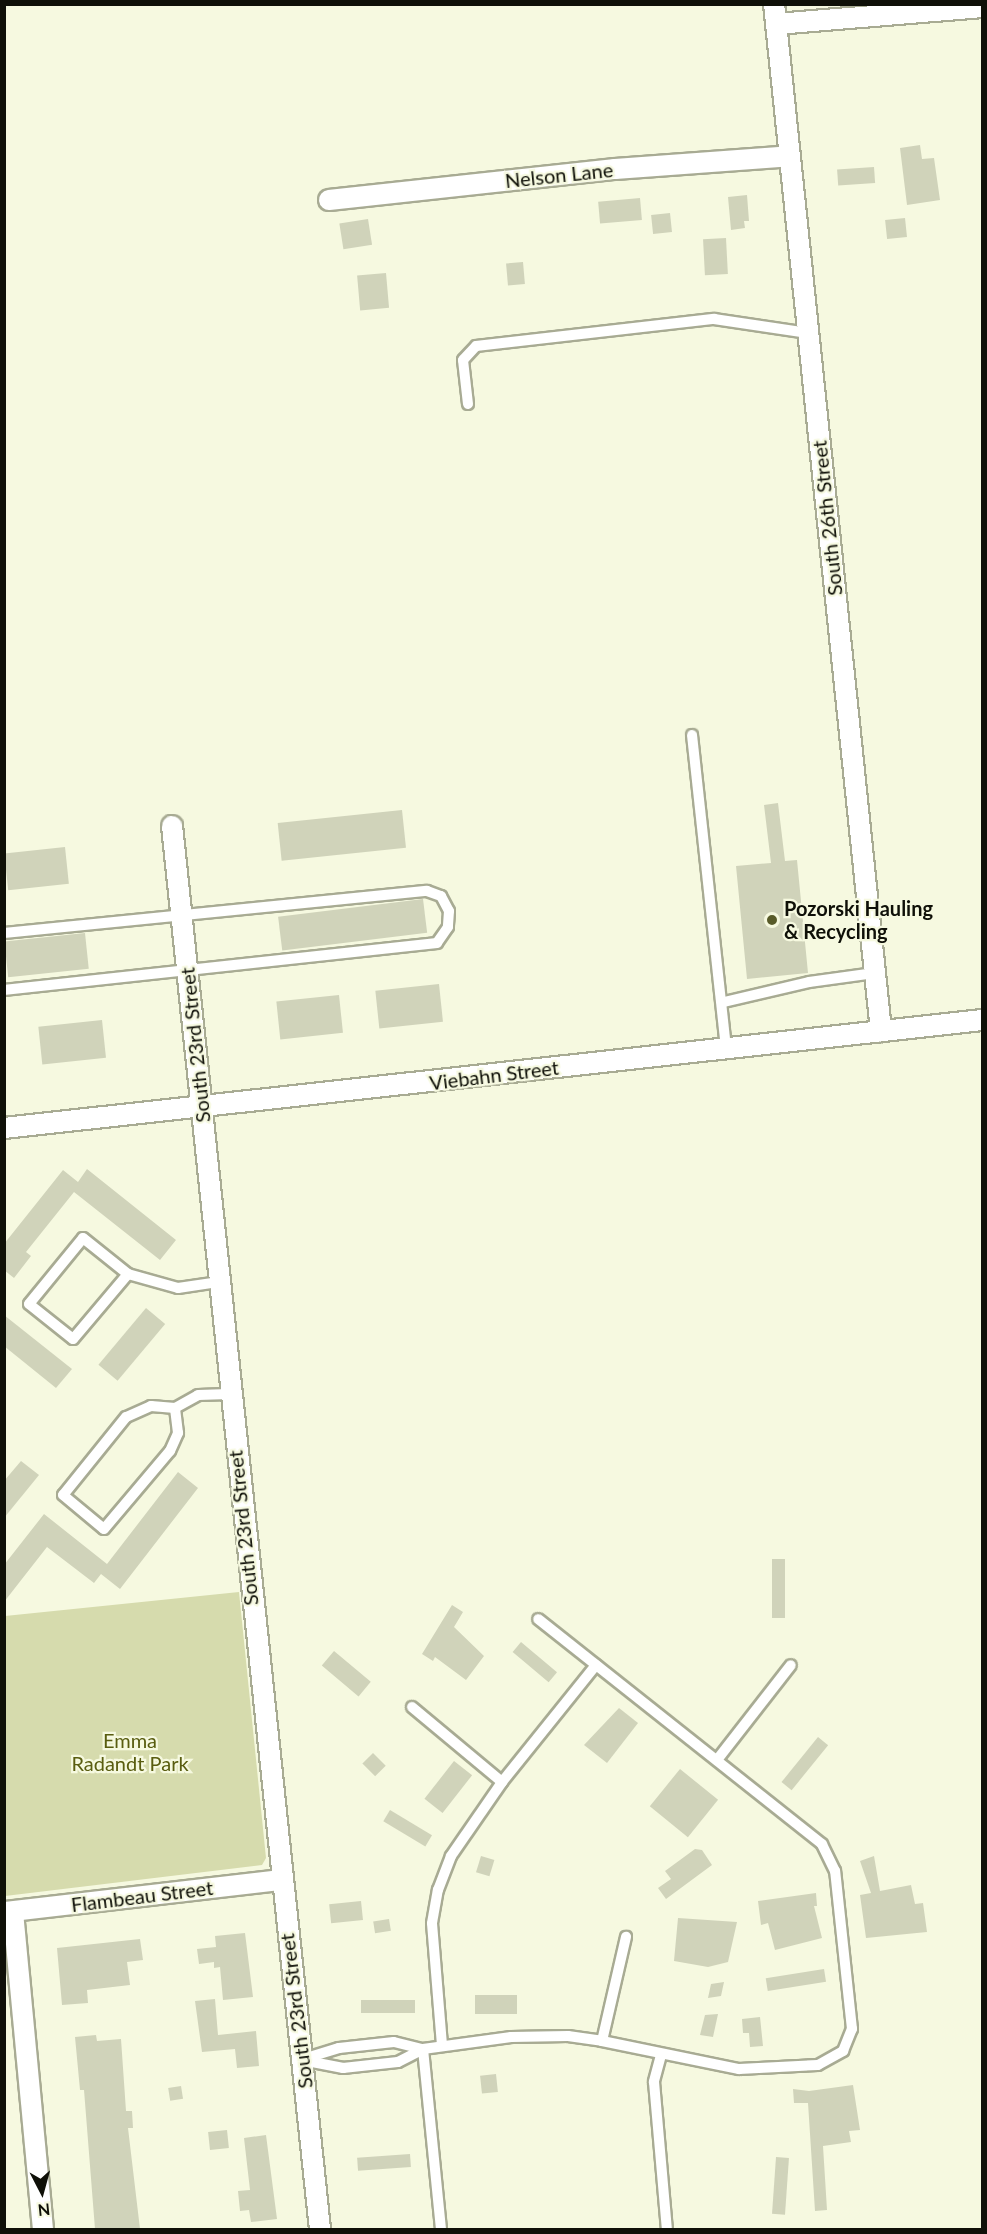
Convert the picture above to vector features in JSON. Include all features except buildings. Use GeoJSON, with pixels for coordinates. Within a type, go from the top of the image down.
{"type":"FeatureCollection","features":[{"type":"Feature","properties":{"kind":"street"},"geometry":{"type":"LineString","coordinates":[[775,14],[982,7]]}},
{"type":"Feature","properties":{"kind":"street","name":"South 26th Street"},"geometry":{"type":"LineString","coordinates":[[775,14],[881,1031]]}},
{"type":"Feature","properties":{"kind":"street","name":"Nelson Lane"},"geometry":{"type":"LineString","coordinates":[[329,200],[615,169],[790,156]]}},
{"type":"Feature","properties":{"kind":"street","name":"South 23rd Street"},"geometry":{"type":"LineString","coordinates":[[172,826],[280,1880],[320,2229]]}},
{"type":"Feature","properties":{"kind":"street","name":"Viebahn Street"},"geometry":{"type":"LineString","coordinates":[[4,1128],[202,1109],[982,1020]]}},
{"type":"Feature","properties":{"kind":"street","name":"Flambeau Street"},"geometry":{"type":"LineString","coordinates":[[9,1912],[280,1880]]}},
{"type":"Feature","properties":{"kind":"street"},"geometry":{"type":"LineString","coordinates":[[9,1912],[43,2229]]}},
{"type":"Feature","properties":{"kind":"lane"},"geometry":{"type":"LineString","coordinates":[[468,404],[463,360],[476,346],[714,319],[808,333]]}},
{"type":"Feature","properties":{"kind":"lane"},"geometry":{"type":"LineString","coordinates":[[692,735],[724,1002],[726,1048]]}},
{"type":"Feature","properties":{"kind":"lane"},"geometry":{"type":"LineString","coordinates":[[4,933],[427,891],[441,896],[449,911],[448,927],[436,944],[4,990]]}},
{"type":"Feature","properties":{"kind":"lane"},"geometry":{"type":"LineString","coordinates":[[724,1002],[809,982],[874,973]]}},
{"type":"Feature","properties":{"kind":"lane"},"geometry":{"type":"LineString","coordinates":[[128,1274],[73,1339],[29,1304],[83,1238],[128,1274],[178,1288],[218,1282]]}},
{"type":"Feature","properties":{"kind":"lane"},"geometry":{"type":"LineString","coordinates":[[175,1408],[178,1433],[170,1451],[104,1529],[63,1495],[126,1417],[151,1406],[175,1408],[198,1395],[229,1394]]}},
{"type":"Feature","properties":{"kind":"lane"},"geometry":{"type":"LineString","coordinates":[[302,2060],[342,2068],[398,2062],[423,2049],[442,2045],[511,2037],[568,2036],[739,2069],[818,2065],[843,2051],[852,2029],[831,1857],[822,1844],[538,1619]]}},
{"type":"Feature","properties":{"kind":"lane"},"geometry":{"type":"LineString","coordinates":[[442,2045],[432,1923],[438,1890],[451,1856],[502,1782],[596,1665]]}},
{"type":"Feature","properties":{"kind":"lane"},"geometry":{"type":"LineString","coordinates":[[717,1760],[791,1665]]}},
{"type":"Feature","properties":{"kind":"lane"},"geometry":{"type":"LineString","coordinates":[[412,1707],[502,1782]]}},
{"type":"Feature","properties":{"kind":"lane"},"geometry":{"type":"LineString","coordinates":[[602,2041],[626,1936]]}},
{"type":"Feature","properties":{"kind":"lane"},"geometry":{"type":"LineString","coordinates":[[302,2060],[339,2048],[394,2042],[423,2049]]}},
{"type":"Feature","properties":{"kind":"lane"},"geometry":{"type":"LineString","coordinates":[[423,2049],[441,2229]]}},
{"type":"Feature","properties":{"kind":"lane"},"geometry":{"type":"LineString","coordinates":[[661,2055],[654,2082],[667,2229]]}},
{"type":"Feature","properties":{"kind":"green space","name":"Emma Radandt Park"},"geometry":{"type":"Polygon","coordinates":[[[239,1592],[266,1858],[262,1865],[5,1896],[5,1616],[239,1592]]]}},
{"type":"Feature","properties":{"kind":"place","name":"Pozorski Hauling & Recycling"},"geometry":{"type":"Point","coordinates":[772,920]}}]}
